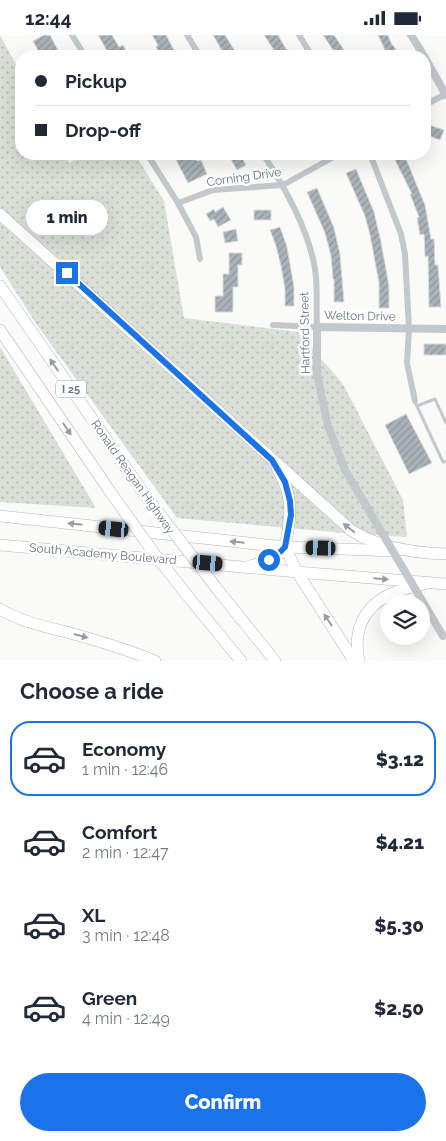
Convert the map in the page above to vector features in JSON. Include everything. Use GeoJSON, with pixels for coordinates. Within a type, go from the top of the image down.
{"type":"FeatureCollection","features":[{"type":"Feature","properties":{"kind":"highway"},"geometry":{"type":"LineString","coordinates":[[0,214],[352,531],[365,539],[410,551]]}},
{"type":"Feature","properties":{"kind":"highway","name":"Ronald Reagan Highway"},"geometry":{"type":"LineString","coordinates":[[0,286],[142,491],[275,661]]}},
{"type":"Feature","properties":{"kind":"highway","name":"I 25"},"geometry":{"type":"LineString","coordinates":[[0,330],[156,556],[242,661]]}},
{"type":"Feature","properties":{"kind":"highway"},"geometry":{"type":"LineString","coordinates":[[246,567],[269,560],[285,547],[291,515],[290,501],[285,482],[272,460]]}},
{"type":"Feature","properties":{"kind":"highway","name":"South Academy Boulevard"},"geometry":{"type":"LineString","coordinates":[[0,516],[285,547],[445,554]]}},
{"type":"Feature","properties":{"kind":"highway","name":"South Academy Boulevard"},"geometry":{"type":"LineString","coordinates":[[0,545],[297,573],[446,583]]}},
{"type":"Feature","properties":{"kind":"highway"},"geometry":{"type":"LineString","coordinates":[[285,547],[297,573],[354,661]]}},
{"type":"Feature","properties":{"kind":"highway"},"geometry":{"type":"LineString","coordinates":[[359,661],[356,647],[364,615],[376,602],[390,594],[427,583]]}},
{"type":"Feature","properties":{"kind":"highway"},"geometry":{"type":"LineString","coordinates":[[0,609],[33,623]]}},
{"type":"Feature","properties":{"kind":"highway"},"geometry":{"type":"LineString","coordinates":[[0,617],[33,623],[107,643],[155,661]]}},
{"type":"Feature","properties":{"kind":"street"},"geometry":{"type":"LineString","coordinates":[[72,35],[81,50]]}},
{"type":"Feature","properties":{"kind":"street"},"geometry":{"type":"LineString","coordinates":[[187,35],[196,50]]}},
{"type":"Feature","properties":{"kind":"street"},"geometry":{"type":"LineString","coordinates":[[299,35],[308,50]]}},
{"type":"Feature","properties":{"kind":"street"},"geometry":{"type":"LineString","coordinates":[[411,35],[420,50]]}},
{"type":"Feature","properties":{"kind":"street"},"geometry":{"type":"LineString","coordinates":[[431,69],[446,94],[431,102]]}},
{"type":"Feature","properties":{"kind":"street"},"geometry":{"type":"LineString","coordinates":[[151,160],[178,203],[196,237],[200,259]]}},
{"type":"Feature","properties":{"kind":"street","name":"Hartford Street"},"geometry":{"type":"LineString","coordinates":[[267,160],[283,185],[306,238],[315,269],[317,374],[328,426],[345,470],[445,639]]}},
{"type":"Feature","properties":{"kind":"street","name":"Corning Drive"},"geometry":{"type":"LineString","coordinates":[[178,203],[214,190],[283,185],[328,160]]}},
{"type":"Feature","properties":{"kind":"street"},"geometry":{"type":"LineString","coordinates":[[372,160],[404,248],[410,329],[407,363],[416,404]]}},
{"type":"Feature","properties":{"kind":"street","name":"Welton Drive"},"geometry":{"type":"LineString","coordinates":[[273,325],[446,329]]}},
{"type":"Feature","properties":{"kind":"lane"},"geometry":{"type":"LineString","coordinates":[[446,423],[435,399],[416,404],[443,462],[446,461]]}},
{"type":"Feature","properties":{"kind":"shaded area"},"geometry":{"type":"Polygon","coordinates":[[[0,35],[15,63],[15,160],[67,160],[69,163],[75,160],[139,160],[164,201],[184,318],[298,332],[343,384],[403,500],[407,537],[177,518],[37,325],[0,267],[0,35]]]}},
{"type":"Feature","properties":{"kind":"shaded area"},"geometry":{"type":"Polygon","coordinates":[[[0,347],[96,508],[0,502],[0,347]]]}},
{"type":"Feature","properties":{"kind":"building"},"geometry":{"type":"Polygon","coordinates":[[[44,35],[50,35],[58,50],[38,50],[33,41],[44,35]]]}},
{"type":"Feature","properties":{"kind":"building"},"geometry":{"type":"Polygon","coordinates":[[[98,35],[112,35],[119,47],[123,45],[126,50],[107,50],[98,35]]]}},
{"type":"Feature","properties":{"kind":"building"},"geometry":{"type":"Polygon","coordinates":[[[152,35],[166,35],[174,50],[158,50],[156,47],[158,45],[152,35]]]}},
{"type":"Feature","properties":{"kind":"building"},"geometry":{"type":"Polygon","coordinates":[[[213,35],[225,35],[234,50],[222,50],[213,35]]]}},
{"type":"Feature","properties":{"kind":"building"},"geometry":{"type":"Polygon","coordinates":[[[264,35],[278,35],[287,50],[274,50],[264,35]]]}},
{"type":"Feature","properties":{"kind":"building"},"geometry":{"type":"Polygon","coordinates":[[[323,35],[334,35],[344,50],[333,50],[323,35]]]}},
{"type":"Feature","properties":{"kind":"building"},"geometry":{"type":"Polygon","coordinates":[[[378,35],[388,35],[396,50],[385,50],[378,35]]]}},
{"type":"Feature","properties":{"kind":"building"},"geometry":{"type":"Polygon","coordinates":[[[431,126],[444,130],[440,140],[431,137],[431,126]]]}},
{"type":"Feature","properties":{"kind":"building"},"geometry":{"type":"Polygon","coordinates":[[[176,160],[201,160],[207,174],[188,183],[176,160]]]}},
{"type":"Feature","properties":{"kind":"building"},"geometry":{"type":"Polygon","coordinates":[[[231,160],[243,160],[246,165],[237,170],[231,160]]]}},
{"type":"Feature","properties":{"kind":"building"},"geometry":{"type":"Polygon","coordinates":[[[395,160],[406,160],[425,205],[431,239],[434,239],[435,265],[438,265],[441,307],[429,307],[428,256],[425,257],[424,234],[420,235],[417,218],[419,217],[410,194],[412,194],[395,160]]]}},
{"type":"Feature","properties":{"kind":"building"},"geometry":{"type":"Polygon","coordinates":[[[356,169],[374,212],[389,286],[389,308],[379,308],[379,283],[370,235],[365,216],[346,173],[356,169]]]}},
{"type":"Feature","properties":{"kind":"building"},"geometry":{"type":"Polygon","coordinates":[[[317,188],[334,228],[340,254],[344,302],[334,302],[331,256],[325,233],[307,192],[317,188]]]}},
{"type":"Feature","properties":{"kind":"building"},"geometry":{"type":"Polygon","coordinates":[[[223,207],[231,220],[218,227],[214,219],[210,221],[206,214],[214,209],[215,212],[223,207]]]}},
{"type":"Feature","properties":{"kind":"building"},"geometry":{"type":"Polygon","coordinates":[[[254,210],[271,210],[271,220],[254,220],[254,210]]]}},
{"type":"Feature","properties":{"kind":"building"},"geometry":{"type":"Polygon","coordinates":[[[280,227],[287,247],[294,287],[294,306],[285,306],[285,289],[281,266],[270,230],[280,227]]]}},
{"type":"Feature","properties":{"kind":"building"},"geometry":{"type":"Polygon","coordinates":[[[236,229],[238,241],[225,243],[223,232],[236,229]]]}},
{"type":"Feature","properties":{"kind":"building"},"geometry":{"type":"Polygon","coordinates":[[[229,253],[242,253],[242,265],[238,265],[238,287],[233,287],[233,312],[215,312],[215,296],[223,296],[223,274],[229,274],[229,253]]]}},
{"type":"Feature","properties":{"kind":"building"},"geometry":{"type":"Polygon","coordinates":[[[424,344],[446,344],[446,355],[424,355],[424,344]]]}},
{"type":"Feature","properties":{"kind":"building"},"geometry":{"type":"Polygon","coordinates":[[[406,414],[432,463],[409,474],[385,425],[406,414]]]}},
{"type":"Feature","properties":{"kind":"route"},"geometry":{"type":"LineString","coordinates":[[67,273],[272,460],[285,482],[290,501],[291,515],[285,547],[269,560]]}}]}
